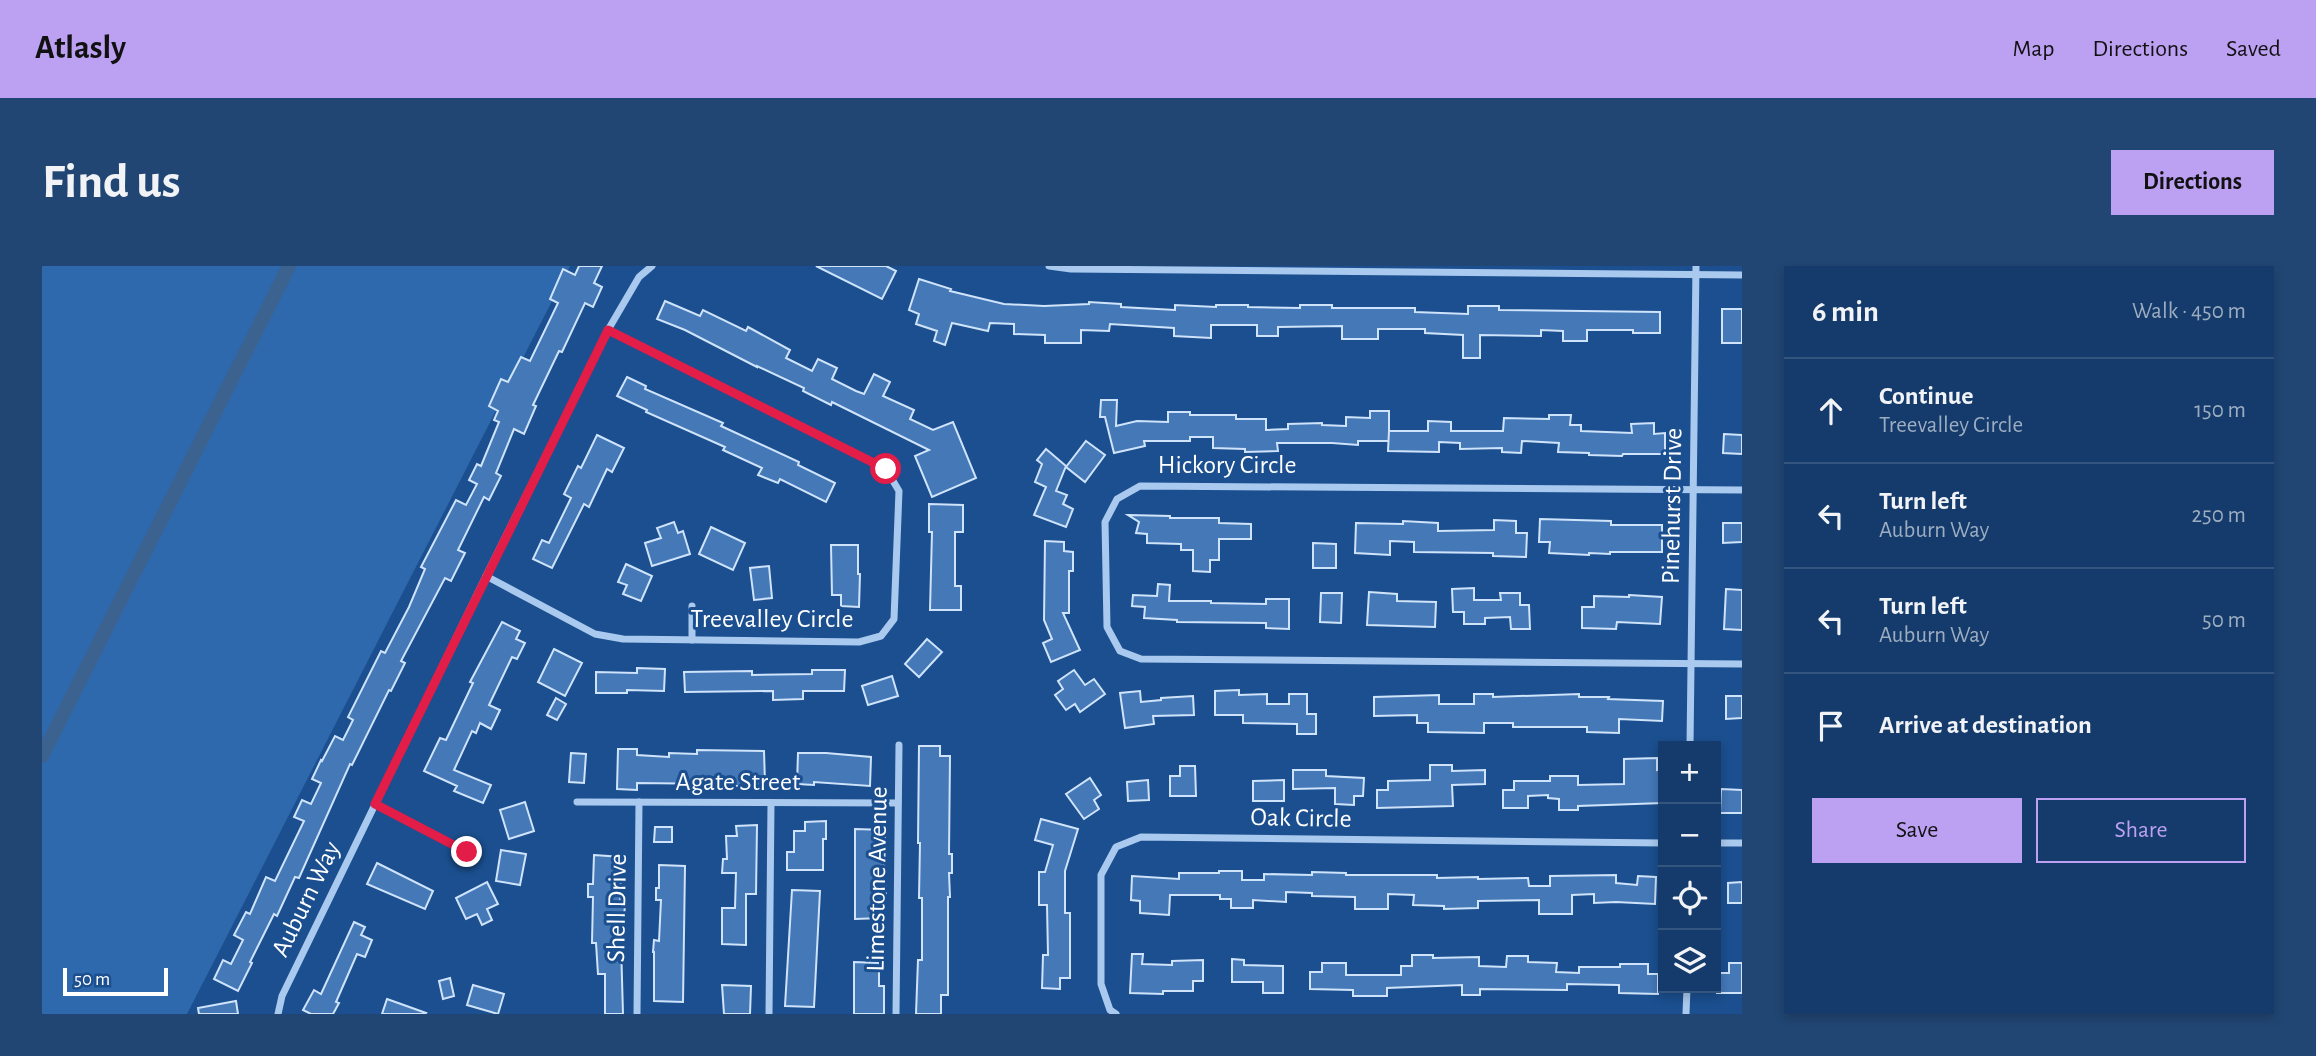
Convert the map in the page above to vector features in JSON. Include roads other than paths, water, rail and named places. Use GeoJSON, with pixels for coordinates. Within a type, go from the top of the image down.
{"type":"FeatureCollection","features":[{"type":"Feature","properties":{"kind":"street","name":"Auburn Way"},"geometry":{"type":"LineString","coordinates":[[278,1014],[282,996],[608,330],[639,277],[652,266]]}},
{"type":"Feature","properties":{"kind":"street"},"geometry":{"type":"LineString","coordinates":[[1049,266],[1071,269],[1696,270],[1742,275]]}},
{"type":"Feature","properties":{"kind":"street","name":"Pinehurst Drive"},"geometry":{"type":"LineString","coordinates":[[1690,741],[1696,270]]}},
{"type":"Feature","properties":{"kind":"street","name":"Treevalley Circle"},"geometry":{"type":"LineString","coordinates":[[486,576],[595,634],[623,639],[859,642],[881,636],[894,619],[899,491],[886,469],[608,330]]}},
{"type":"Feature","properties":{"kind":"street","name":"Hickory Circle"},"geometry":{"type":"LineString","coordinates":[[1742,490],[1140,486],[1117,499],[1105,522],[1107,627],[1120,652],[1141,659],[1742,664]]}},
{"type":"Feature","properties":{"kind":"street"},"geometry":{"type":"LineString","coordinates":[[692,606],[692,640]]}},
{"type":"Feature","properties":{"kind":"street","name":"Limestone Avenue"},"geometry":{"type":"LineString","coordinates":[[896,1014],[899,745]]}},
{"type":"Feature","properties":{"kind":"street","name":"Agate Street"},"geometry":{"type":"LineString","coordinates":[[577,802],[898,803]]}},
{"type":"Feature","properties":{"kind":"street","name":"Shell Drive"},"geometry":{"type":"LineString","coordinates":[[637,1014],[639,802]]}},
{"type":"Feature","properties":{"kind":"street"},"geometry":{"type":"LineString","coordinates":[[769,1014],[771,803]]}},
{"type":"Feature","properties":{"kind":"street"},"geometry":{"type":"LineString","coordinates":[[375,804],[467,852]]}},
{"type":"Feature","properties":{"kind":"street","name":"Oak Circle"},"geometry":{"type":"LineString","coordinates":[[1116,1014],[1110,1010],[1101,984],[1101,875],[1116,847],[1141,837],[1658,843]]}},
{"type":"Feature","properties":{"kind":"street"},"geometry":{"type":"LineString","coordinates":[[1721,844],[1742,844]]}},
{"type":"Feature","properties":{"kind":"street"},"geometry":{"type":"LineString","coordinates":[[1686,1014],[1687,993]]}},
{"type":"Feature","properties":{"kind":"waterway"},"geometry":{"type":"LineString","coordinates":[[42,756],[289,266]]}}]}
